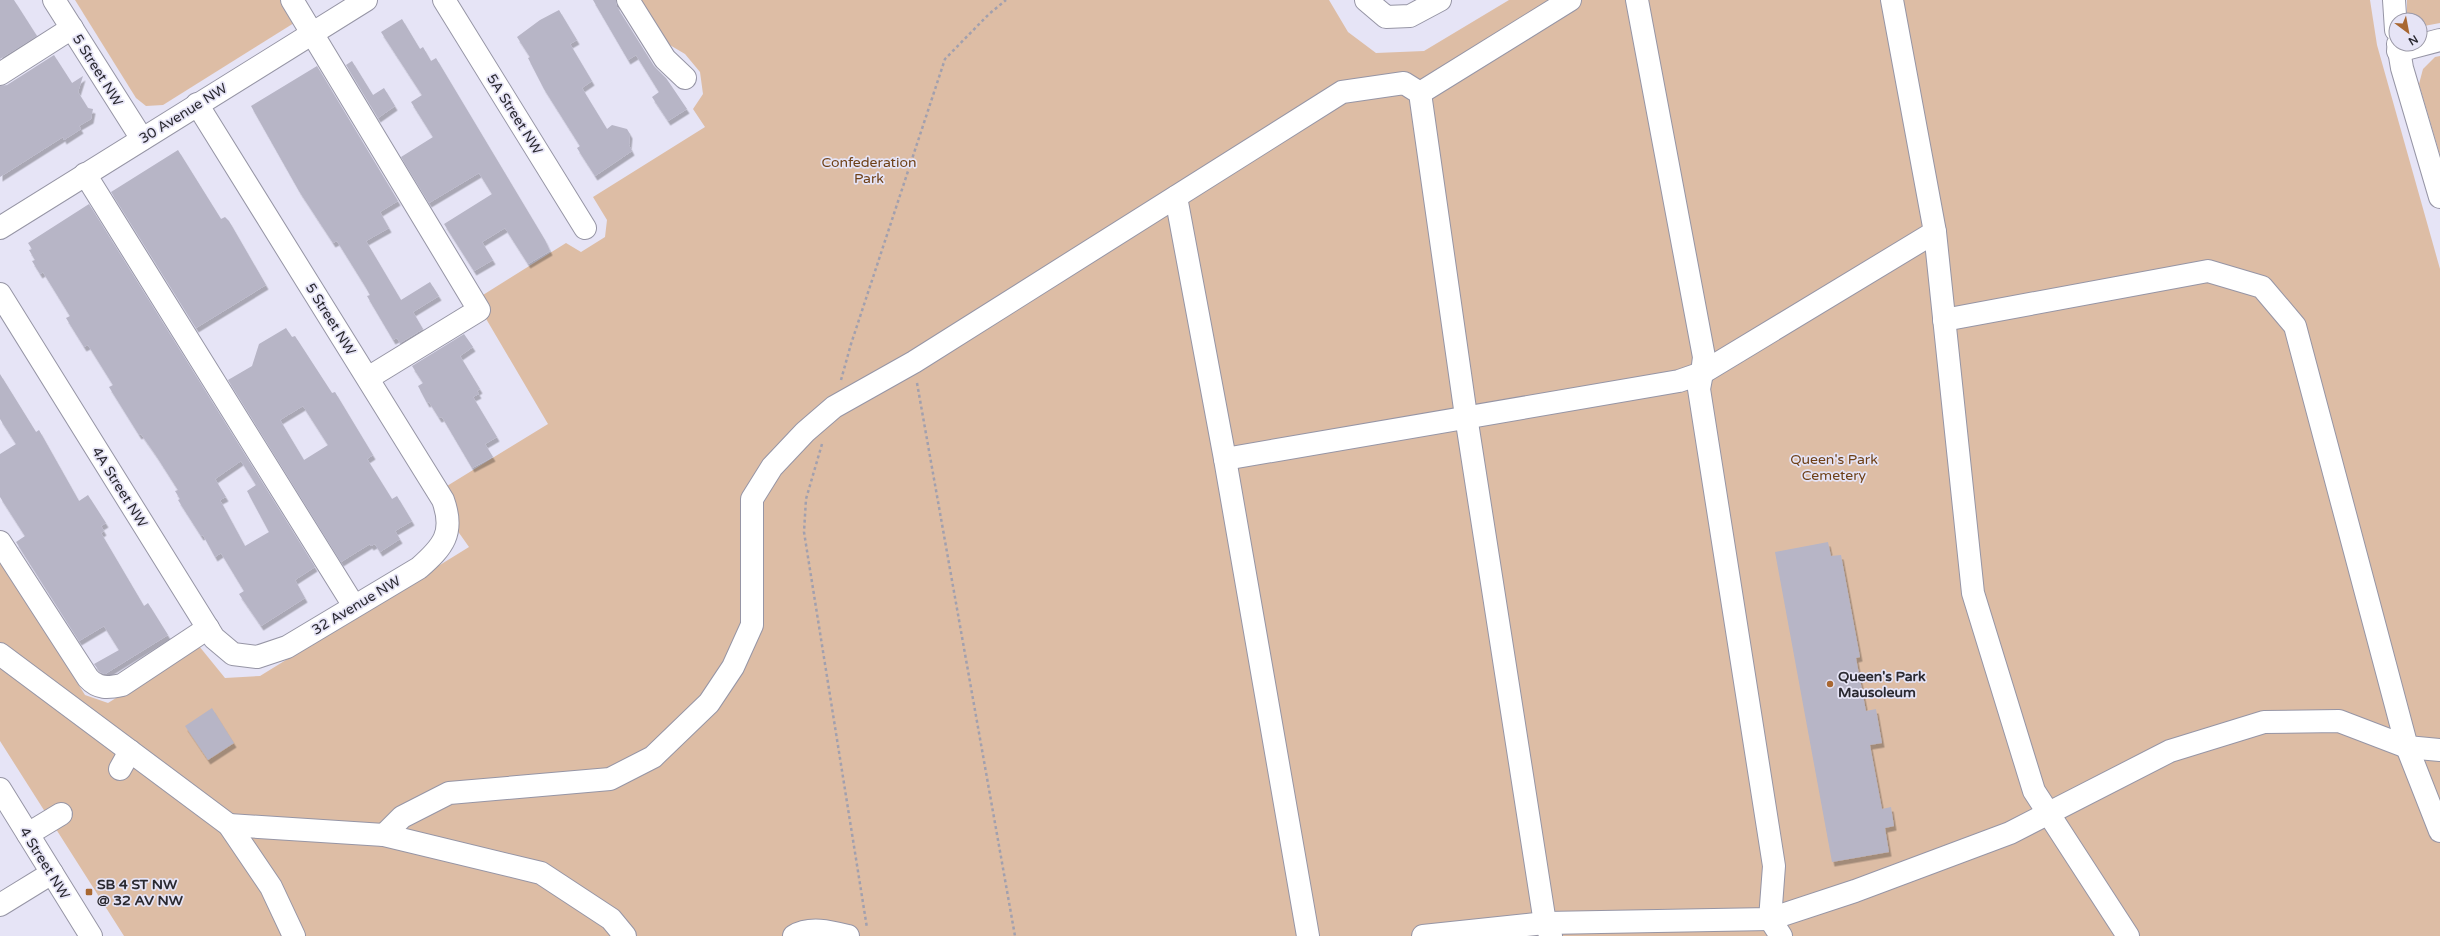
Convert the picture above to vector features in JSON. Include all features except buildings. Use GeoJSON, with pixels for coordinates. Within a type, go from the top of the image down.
{"type":"FeatureCollection","features":[{"type":"Feature","properties":{"kind":"street","name":"5 Street NW"},"geometry":{"type":"LineString","coordinates":[[54,0],[142,139]]}},
{"type":"Feature","properties":{"kind":"street"},"geometry":{"type":"LineString","coordinates":[[292,0],[480,310],[368,378]]}},
{"type":"Feature","properties":{"kind":"street","name":"30 Avenue NW"},"geometry":{"type":"LineString","coordinates":[[0,228],[366,0]]}},
{"type":"Feature","properties":{"kind":"street","name":"5A Street NW"},"geometry":{"type":"LineString","coordinates":[[444,0],[585,228]]}},
{"type":"Feature","properties":{"kind":"street"},"geometry":{"type":"LineString","coordinates":[[628,0],[665,59],[685,78]]}},
{"type":"Feature","properties":{"kind":"street"},"geometry":{"type":"LineString","coordinates":[[1366,0],[1386,17],[1410,16],[1440,0]]}},
{"type":"Feature","properties":{"kind":"street"},"geometry":{"type":"LineString","coordinates":[[1420,93],[1570,0]]}},
{"type":"Feature","properties":{"kind":"street"},"geometry":{"type":"LineString","coordinates":[[1637,0],[1704,357],[1699,389],[1774,866],[1775,928]]}},
{"type":"Feature","properties":{"kind":"street"},"geometry":{"type":"LineString","coordinates":[[1892,0],[1935,232],[1973,593],[2034,791],[2128,936]]}},
{"type":"Feature","properties":{"kind":"street"},"geometry":{"type":"LineString","coordinates":[[2394,0],[2395,12]]}},
{"type":"Feature","properties":{"kind":"street"},"geometry":{"type":"LineString","coordinates":[[0,74],[72,28]]}},
{"type":"Feature","properties":{"kind":"street"},"geometry":{"type":"LineString","coordinates":[[2428,41],[2440,40]]}},
{"type":"Feature","properties":{"kind":"street"},"geometry":{"type":"LineString","coordinates":[[2400,52],[2440,197]]}},
{"type":"Feature","properties":{"kind":"street"},"geometry":{"type":"LineString","coordinates":[[384,835],[402,818],[449,793],[610,779],[653,757],[709,704],[733,667],[752,625],[752,499],[772,467],[805,432],[834,407],[914,362],[1342,92],[1404,83],[1420,93],[1466,416],[1548,929]]}},
{"type":"Feature","properties":{"kind":"street","name":"5 Street NW"},"geometry":{"type":"LineString","coordinates":[[197,104],[444,500],[449,516],[445,539]]}},
{"type":"Feature","properties":{"kind":"street"},"geometry":{"type":"LineString","coordinates":[[85,174],[354,606]]}},
{"type":"Feature","properties":{"kind":"street"},"geometry":{"type":"LineString","coordinates":[[1176,197],[1225,459],[1308,936]]}},
{"type":"Feature","properties":{"kind":"street"},"geometry":{"type":"LineString","coordinates":[[1225,459],[1466,416],[1679,381],[1702,373],[1935,232]]}},
{"type":"Feature","properties":{"kind":"street"},"geometry":{"type":"LineString","coordinates":[[1944,320],[2208,271],[2262,287],[2295,326],[2407,747],[2440,831]]}},
{"type":"Feature","properties":{"kind":"street","name":"4A Street NW"},"geometry":{"type":"LineString","coordinates":[[0,294],[214,638],[233,654],[257,657]]}},
{"type":"Feature","properties":{"kind":"street","name":"32 Avenue NW"},"geometry":{"type":"LineString","coordinates":[[257,657],[287,647],[418,568],[436,553],[445,539]]}},
{"type":"Feature","properties":{"kind":"street"},"geometry":{"type":"LineString","coordinates":[[0,542],[88,678],[96,686],[110,687],[122,685],[208,628]]}},
{"type":"Feature","properties":{"kind":"street"},"geometry":{"type":"LineString","coordinates":[[0,654],[125,760],[229,825],[271,887],[294,936]]}},
{"type":"Feature","properties":{"kind":"street"},"geometry":{"type":"LineString","coordinates":[[1423,936],[1548,929],[1775,928],[1855,891],[2010,833],[2170,751],[2264,722],[2339,721],[2407,747],[2440,750]]}},
{"type":"Feature","properties":{"kind":"street","name":"4 Street NW"},"geometry":{"type":"LineString","coordinates":[[0,789],[91,936]]}},
{"type":"Feature","properties":{"kind":"street"},"geometry":{"type":"LineString","coordinates":[[28,834],[61,814]]}},
{"type":"Feature","properties":{"kind":"street"},"geometry":{"type":"LineString","coordinates":[[229,825],[384,835],[541,873],[611,919],[625,936]]}},
{"type":"Feature","properties":{"kind":"street"},"geometry":{"type":"LineString","coordinates":[[0,905],[52,873]]}},
{"type":"Feature","properties":{"kind":"street"},"geometry":{"type":"LineString","coordinates":[[794,936],[822,930],[848,936]]}},
{"type":"Feature","properties":{"kind":"path"},"geometry":{"type":"LineString","coordinates":[[834,407],[851,344],[945,59],[989,14],[1006,0]]}},
{"type":"Feature","properties":{"kind":"path"},"geometry":{"type":"LineString","coordinates":[[914,362],[1015,936]]}},
{"type":"Feature","properties":{"kind":"path"},"geometry":{"type":"LineString","coordinates":[[824,438],[806,499],[804,532],[868,936]]}},
{"type":"Feature","properties":{"kind":"green space"},"geometry":{"type":"Polygon","coordinates":[[[75,0],[280,0],[294,23],[163,105],[146,106],[136,98],[75,0]]]}},
{"type":"Feature","properties":{"kind":"green space","name":"Queen's Park Cemetery"},"geometry":{"type":"Polygon","coordinates":[[[637,0],[1329,0],[1348,32],[1376,53],[1424,51],[1509,0],[2370,0],[2377,45],[2440,269],[2440,936],[124,936],[0,741],[0,559],[85,695],[108,703],[199,646],[225,678],[260,676],[469,547],[457,530],[457,515],[447,486],[548,424],[475,300],[566,243],[581,252],[605,237],[607,220],[593,197],[705,127],[693,109],[703,94],[700,72],[685,54],[663,41],[637,0]]]}},
{"type":"Feature","properties":{"kind":"green space"},"geometry":{"type":"Polygon","coordinates":[[[2407,0],[2440,0],[2440,23],[2428,25],[2428,12],[2407,12],[2407,0]]]}},
{"type":"Feature","properties":{"kind":"green space"},"geometry":{"type":"Polygon","coordinates":[[[2440,56],[2440,155],[2419,84],[2423,69],[2435,57],[2440,56]]]}},
{"type":"Feature","properties":{"kind":"place","name":"Queen's Park Mausoleum"},"geometry":{"type":"Point","coordinates":[1830,684]}},
{"type":"Feature","properties":{"kind":"place","name":"SB 4 ST NW @ 32 AV NW"},"geometry":{"type":"Point","coordinates":[89,892]}},
{"type":"Feature","properties":{"kind":"park label","name":"Confederation Park"},"geometry":{"type":"Point","coordinates":[869,170]}}]}
